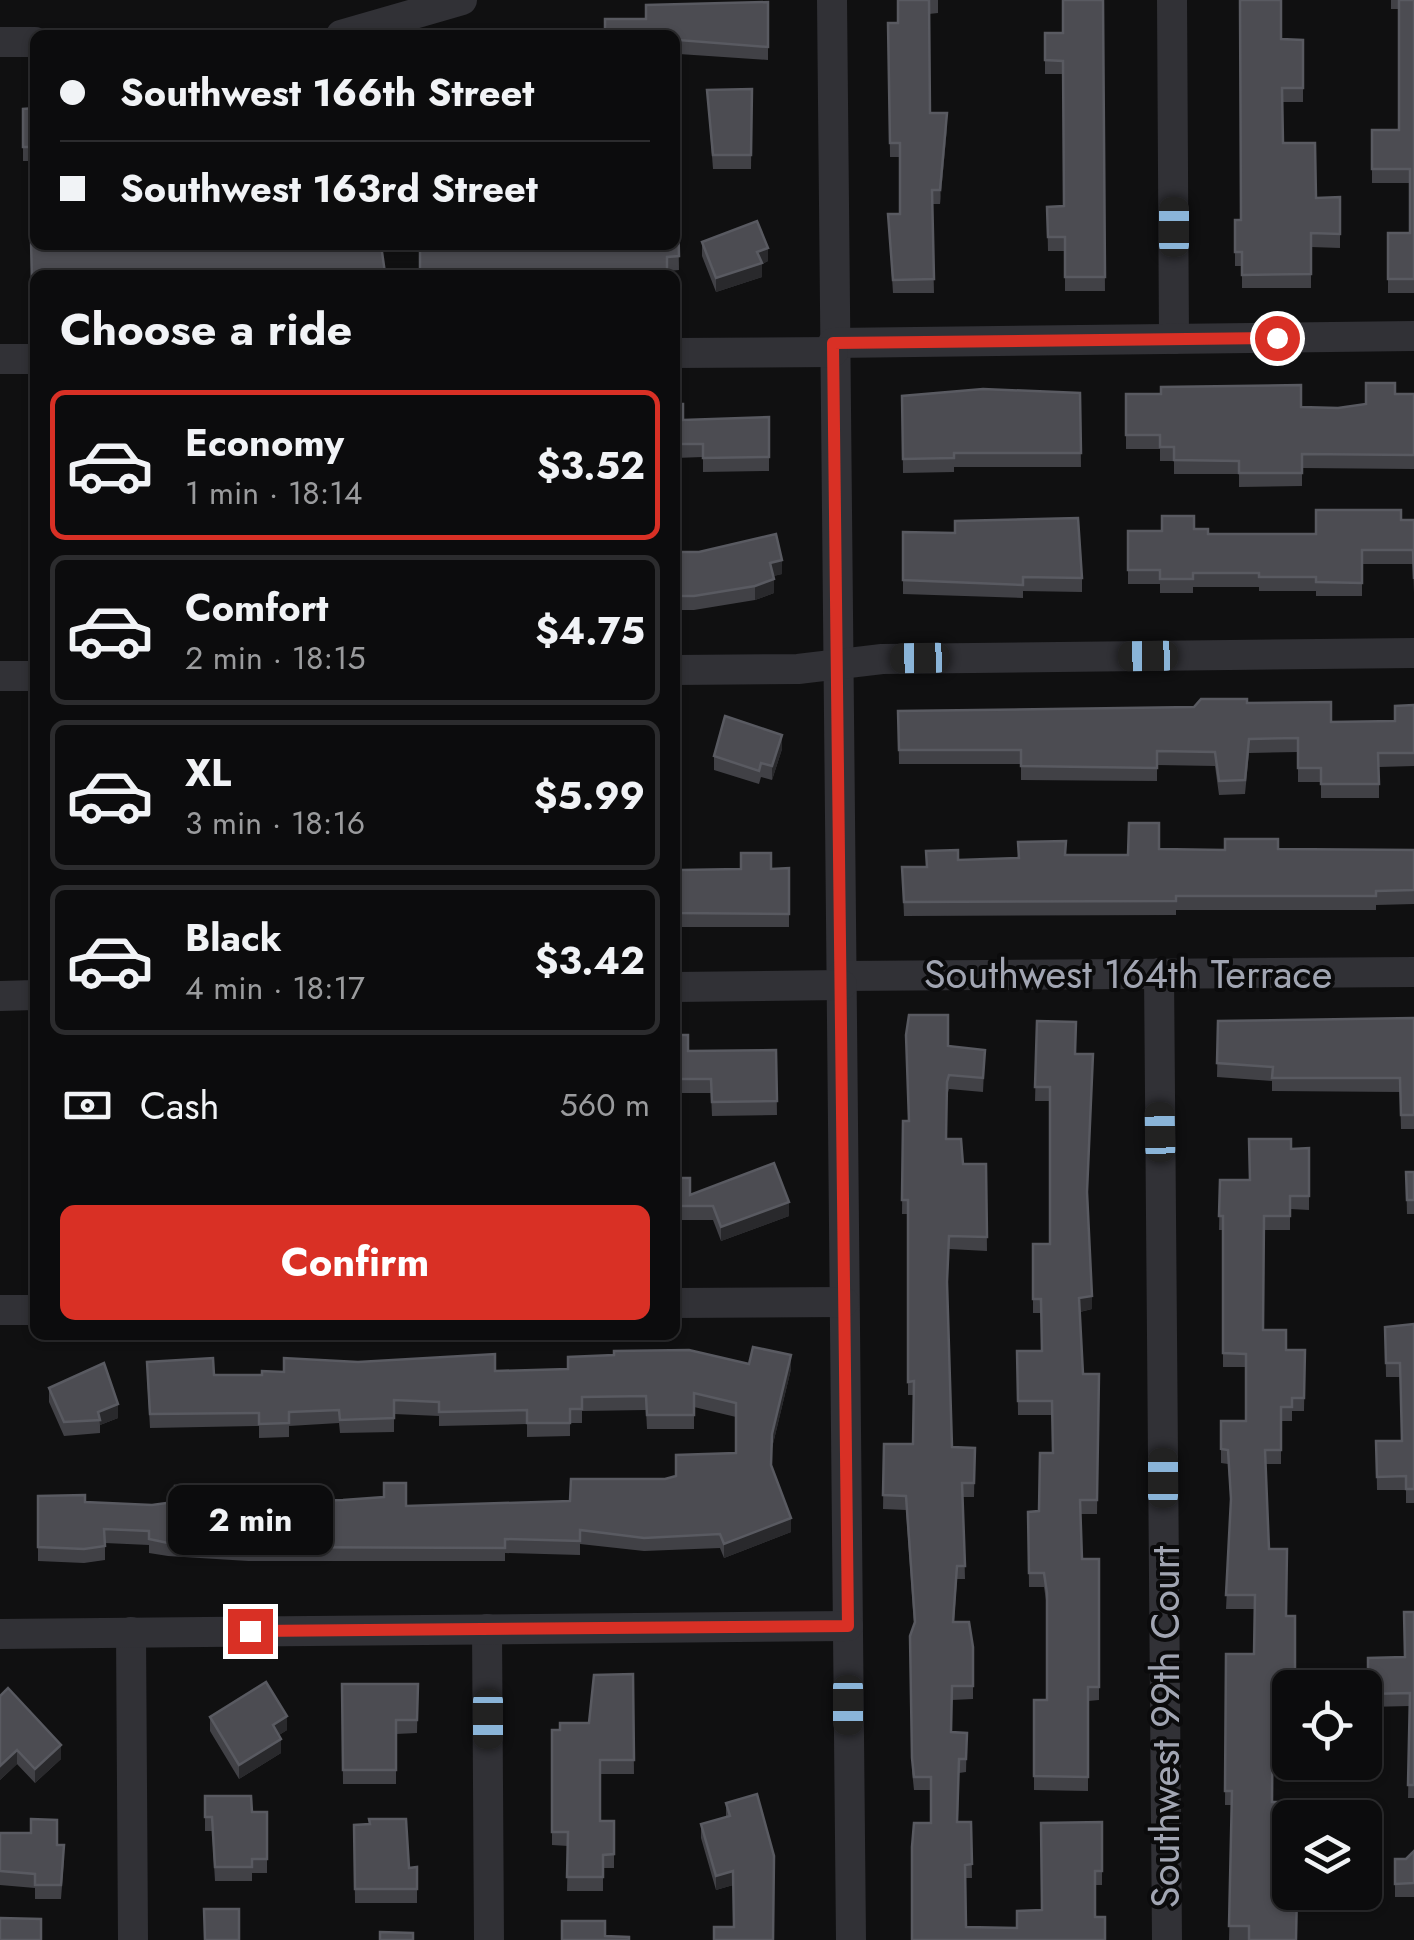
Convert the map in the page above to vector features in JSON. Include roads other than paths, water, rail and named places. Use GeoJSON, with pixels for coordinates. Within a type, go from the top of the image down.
{"type":"FeatureCollection","features":[{"type":"Feature","properties":{"kind":"street"},"geometry":{"type":"LineString","coordinates":[[359,30],[462,0]]}},
{"type":"Feature","properties":{"kind":"street"},"geometry":{"type":"LineString","coordinates":[[832,0],[850,1940]]}},
{"type":"Feature","properties":{"kind":"street"},"geometry":{"type":"LineString","coordinates":[[1172,0],[1174,339]]}},
{"type":"Feature","properties":{"kind":"street"},"geometry":{"type":"LineString","coordinates":[[0,42],[30,42]]}},
{"type":"Feature","properties":{"kind":"street"},"geometry":{"type":"LineString","coordinates":[[680,353],[1414,336]]}},
{"type":"Feature","properties":{"kind":"street"},"geometry":{"type":"LineString","coordinates":[[0,360],[30,359]]}},
{"type":"Feature","properties":{"kind":"street"},"geometry":{"type":"LineString","coordinates":[[680,670],[882,659],[1414,653]]}},
{"type":"Feature","properties":{"kind":"street"},"geometry":{"type":"LineString","coordinates":[[0,676],[30,676]]}},
{"type":"Feature","properties":{"kind":"street","name":"Southwest 164th Terrace"},"geometry":{"type":"LineString","coordinates":[[680,987],[1159,973],[1414,972]]}},
{"type":"Feature","properties":{"kind":"street","name":"Southwest 99th Court"},"geometry":{"type":"LineString","coordinates":[[1159,973],[1167,1940]]}},
{"type":"Feature","properties":{"kind":"street"},"geometry":{"type":"LineString","coordinates":[[0,996],[30,995]]}},
{"type":"Feature","properties":{"kind":"street"},"geometry":{"type":"LineString","coordinates":[[680,1303],[844,1302]]}},
{"type":"Feature","properties":{"kind":"street"},"geometry":{"type":"LineString","coordinates":[[0,1310],[30,1310]]}},
{"type":"Feature","properties":{"kind":"street"},"geometry":{"type":"LineString","coordinates":[[0,1634],[848,1626]]}},
{"type":"Feature","properties":{"kind":"street"},"geometry":{"type":"LineString","coordinates":[[487,1629],[488,1940]]}},
{"type":"Feature","properties":{"kind":"street"},"geometry":{"type":"LineString","coordinates":[[131,1632],[133,1940]]}}]}
